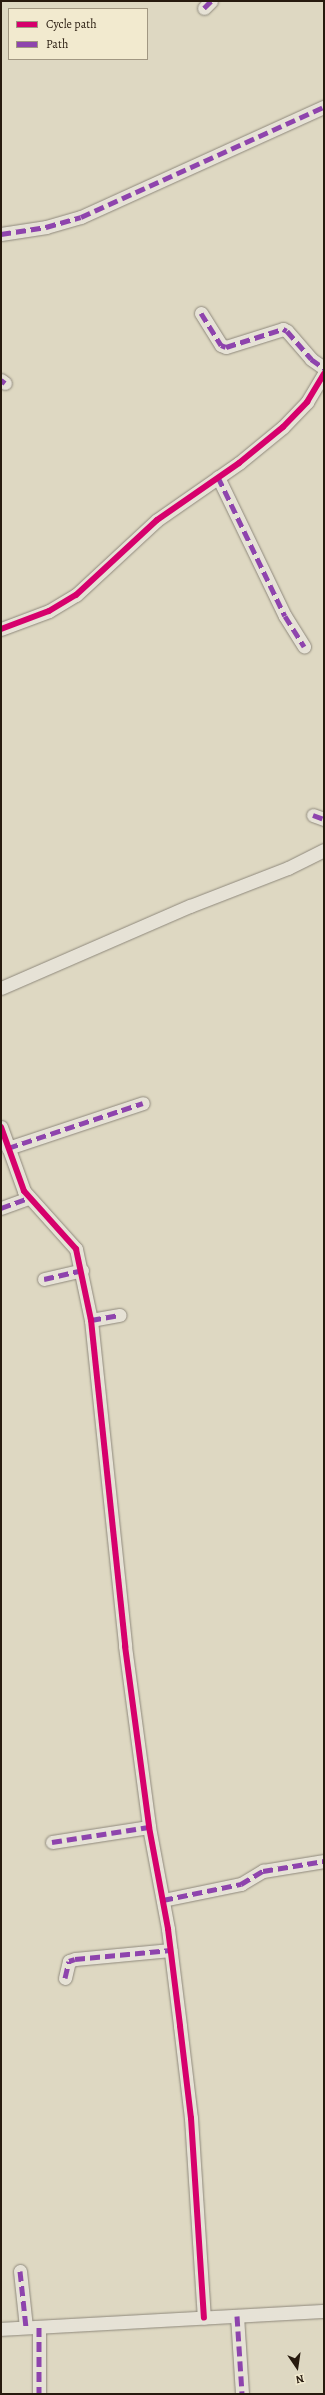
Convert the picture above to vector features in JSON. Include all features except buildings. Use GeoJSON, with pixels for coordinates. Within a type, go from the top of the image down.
{"type":"FeatureCollection","features":[{"type":"Feature","properties":{"kind":"street"},"geometry":{"type":"LineString","coordinates":[[1,234],[46,227],[81,217],[324,107]]}},
{"type":"Feature","properties":{"kind":"street"},"geometry":{"type":"LineString","coordinates":[[202,313],[221,344],[226,347],[282,330],[287,331],[311,359],[324,368]]}},
{"type":"Feature","properties":{"kind":"street"},"geometry":{"type":"LineString","coordinates":[[1,629],[48,611],[76,595],[157,520],[218,477],[298,413],[324,374]]}},
{"type":"Feature","properties":{"kind":"street"},"geometry":{"type":"LineString","coordinates":[[218,477],[284,616],[304,648]]}},
{"type":"Feature","properties":{"kind":"street"},"geometry":{"type":"LineString","coordinates":[[1,988],[190,906],[288,868],[324,850]]}},
{"type":"Feature","properties":{"kind":"street"},"geometry":{"type":"LineString","coordinates":[[8,1148],[143,1103]]}},
{"type":"Feature","properties":{"kind":"street"},"geometry":{"type":"LineString","coordinates":[[1,1127],[19,1180],[29,1198],[71,1241],[76,1249],[82,1270],[91,1320],[125,1646],[150,1827],[170,1950],[191,2118],[204,2318]]}},
{"type":"Feature","properties":{"kind":"street"},"geometry":{"type":"LineString","coordinates":[[1,1208],[29,1198]]}},
{"type":"Feature","properties":{"kind":"street"},"geometry":{"type":"LineString","coordinates":[[44,1279],[82,1270]]}},
{"type":"Feature","properties":{"kind":"street"},"geometry":{"type":"LineString","coordinates":[[91,1320],[120,1315]]}},
{"type":"Feature","properties":{"kind":"street"},"geometry":{"type":"LineString","coordinates":[[52,1842],[150,1827]]}},
{"type":"Feature","properties":{"kind":"street"},"geometry":{"type":"LineString","coordinates":[[163,1900],[241,1884],[263,1872],[324,1861]]}},
{"type":"Feature","properties":{"kind":"street"},"geometry":{"type":"LineString","coordinates":[[65,1978],[69,1962],[75,1959],[170,1950]]}},
{"type":"Feature","properties":{"kind":"street"},"geometry":{"type":"LineString","coordinates":[[20,2271],[26,2327]]}},
{"type":"Feature","properties":{"kind":"street"},"geometry":{"type":"LineString","coordinates":[[1,2329],[324,2311]]}},
{"type":"Feature","properties":{"kind":"street"},"geometry":{"type":"LineString","coordinates":[[237,2316],[242,2394]]}},
{"type":"Feature","properties":{"kind":"street"},"geometry":{"type":"LineString","coordinates":[[39,2327],[40,2394]]}},
{"type":"Feature","properties":{"kind":"marked path"},"geometry":{"type":"LineString","coordinates":[[204,8],[211,1]]}},
{"type":"Feature","properties":{"kind":"marked path"},"geometry":{"type":"LineString","coordinates":[[1,234],[46,227],[81,217],[324,107]]}},
{"type":"Feature","properties":{"kind":"marked path"},"geometry":{"type":"LineString","coordinates":[[201,313],[221,345],[226,347],[283,329],[287,331],[311,359],[324,368]]}},
{"type":"Feature","properties":{"kind":"marked path"},"geometry":{"type":"LineString","coordinates":[[1,380],[5,383]]}},
{"type":"Feature","properties":{"kind":"marked path"},"geometry":{"type":"LineString","coordinates":[[218,477],[285,616],[304,647]]}},
{"type":"Feature","properties":{"kind":"marked path"},"geometry":{"type":"LineString","coordinates":[[313,815],[324,819]]}},
{"type":"Feature","properties":{"kind":"marked path"},"geometry":{"type":"LineString","coordinates":[[8,1148],[143,1103]]}},
{"type":"Feature","properties":{"kind":"marked path"},"geometry":{"type":"LineString","coordinates":[[1,1208],[29,1198]]}},
{"type":"Feature","properties":{"kind":"marked path"},"geometry":{"type":"LineString","coordinates":[[44,1279],[82,1270]]}},
{"type":"Feature","properties":{"kind":"marked path"},"geometry":{"type":"LineString","coordinates":[[91,1320],[120,1315]]}},
{"type":"Feature","properties":{"kind":"marked path"},"geometry":{"type":"LineString","coordinates":[[52,1842],[149,1827]]}},
{"type":"Feature","properties":{"kind":"marked path"},"geometry":{"type":"LineString","coordinates":[[163,1900],[241,1884],[263,1871],[324,1861]]}},
{"type":"Feature","properties":{"kind":"marked path"},"geometry":{"type":"LineString","coordinates":[[65,1978],[69,1961],[75,1959],[171,1950]]}},
{"type":"Feature","properties":{"kind":"marked path"},"geometry":{"type":"LineString","coordinates":[[20,2271],[26,2327]]}},
{"type":"Feature","properties":{"kind":"marked path"},"geometry":{"type":"LineString","coordinates":[[237,2316],[242,2394]]}},
{"type":"Feature","properties":{"kind":"marked path"},"geometry":{"type":"LineString","coordinates":[[39,2327],[39,2394]]}},
{"type":"Feature","properties":{"kind":"cycle path"},"geometry":{"type":"LineString","coordinates":[[1,629],[49,611],[76,595],[157,520],[239,463],[283,427],[307,402],[324,374]]}},
{"type":"Feature","properties":{"kind":"cycle path"},"geometry":{"type":"LineString","coordinates":[[1,1127],[24,1191],[76,1249],[91,1320],[125,1646],[149,1827],[168,1929],[191,2118],[204,2318]]}}]}
